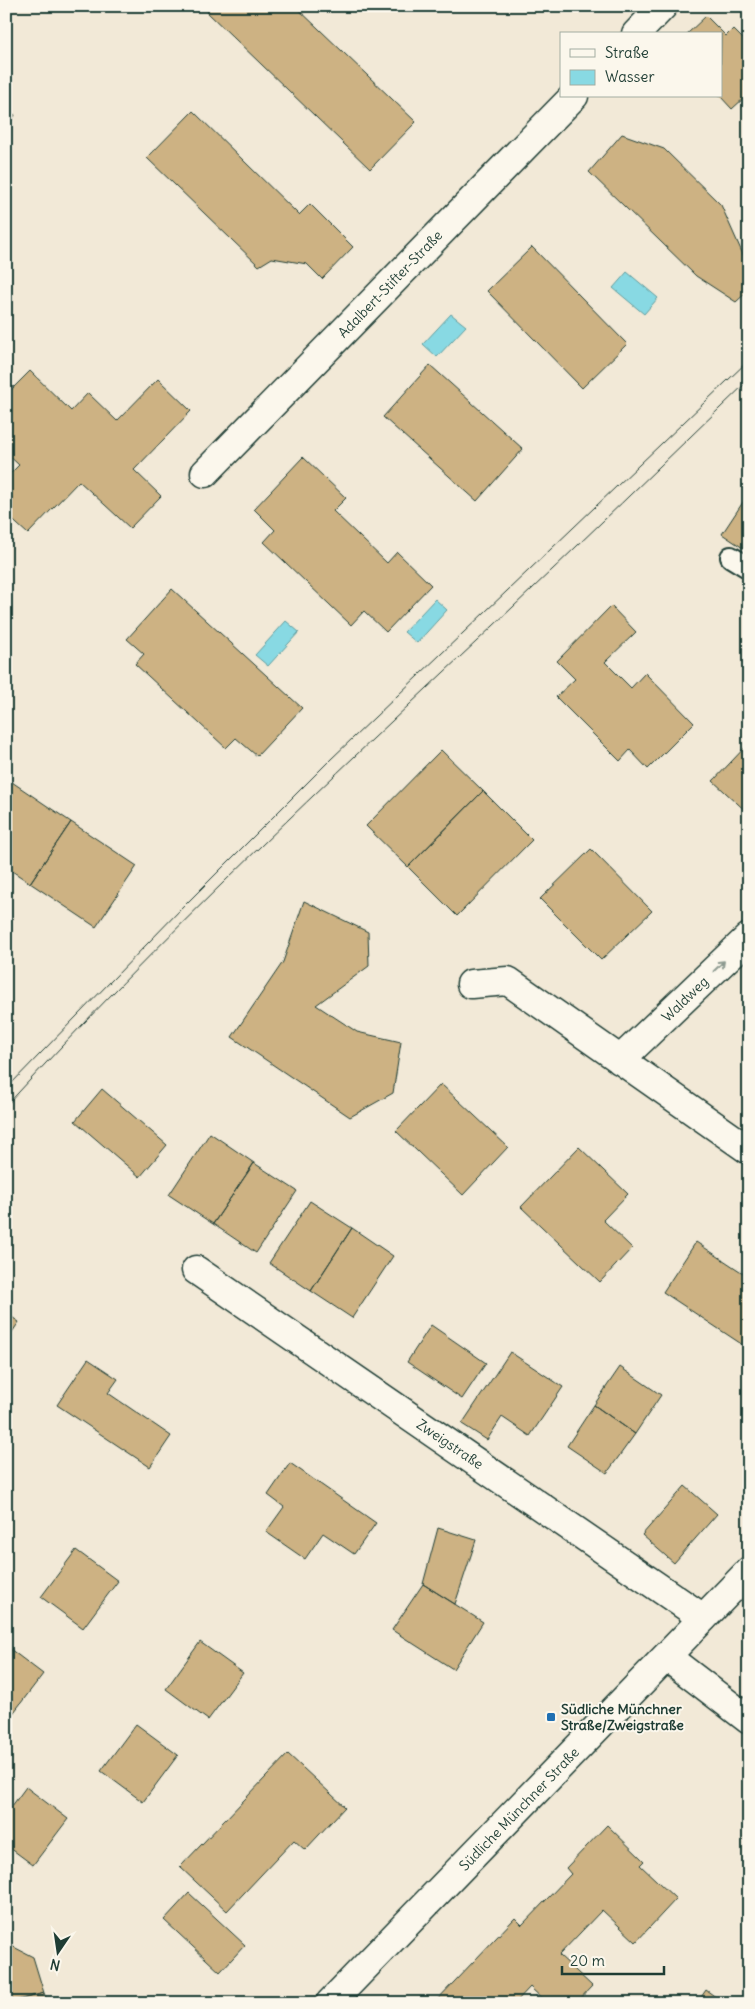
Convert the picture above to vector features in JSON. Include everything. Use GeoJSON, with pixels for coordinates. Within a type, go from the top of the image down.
{"type":"FeatureCollection","features":[{"type":"Feature","properties":{"kind":"street"},"geometry":{"type":"LineString","coordinates":[[638,32],[663,6]]}},
{"type":"Feature","properties":{"kind":"street","name":"Adalbert-Stifter-Straße"},"geometry":{"type":"LineString","coordinates":[[205,473],[572,98]]}},
{"type":"Feature","properties":{"kind":"street","name":"Waldweg"},"geometry":{"type":"LineString","coordinates":[[620,1060],[749,937]]}},
{"type":"Feature","properties":{"kind":"street"},"geometry":{"type":"LineString","coordinates":[[471,984],[508,981],[749,1150]]}},
{"type":"Feature","properties":{"kind":"street","name":"Zweigstraße"},"geometry":{"type":"LineString","coordinates":[[196,1270],[704,1618]]}},
{"type":"Feature","properties":{"kind":"street","name":"Südliche Münchner Straße"},"geometry":{"type":"LineString","coordinates":[[330,2003],[749,1571]]}},
{"type":"Feature","properties":{"kind":"street"},"geometry":{"type":"LineString","coordinates":[[667,1657],[749,1720]]}},
{"type":"Feature","properties":{"kind":"lane"},"geometry":{"type":"LineString","coordinates":[[731,557],[749,568]]}},
{"type":"Feature","properties":{"kind":"water"},"geometry":{"type":"Polygon","coordinates":[[[627,272],[658,298],[644,314],[613,288],[627,272]]]}},
{"type":"Feature","properties":{"kind":"water"},"geometry":{"type":"Polygon","coordinates":[[[451,314],[466,326],[437,357],[423,344],[451,314]]]}},
{"type":"Feature","properties":{"kind":"water"},"geometry":{"type":"Polygon","coordinates":[[[435,599],[447,610],[417,643],[404,632],[435,599]]]}},
{"type":"Feature","properties":{"kind":"water"},"geometry":{"type":"Polygon","coordinates":[[[286,621],[299,632],[268,666],[255,655],[286,621]]]}},
{"type":"Feature","properties":{"kind":"building"},"geometry":{"type":"Polygon","coordinates":[[[213,6],[295,6],[416,122],[370,169],[207,12],[213,6]]]}},
{"type":"Feature","properties":{"kind":"building"},"geometry":{"type":"Polygon","coordinates":[[[706,16],[722,32],[689,32],[706,16]]]}},
{"type":"Feature","properties":{"kind":"building"},"geometry":{"type":"Polygon","coordinates":[[[733,29],[749,45],[749,103],[744,98],[732,109],[722,98],[722,32],[726,36],[733,29]]]}},
{"type":"Feature","properties":{"kind":"building"},"geometry":{"type":"Polygon","coordinates":[[[6,110],[15,115],[6,130],[6,110]]]}},
{"type":"Feature","properties":{"kind":"building"},"geometry":{"type":"Polygon","coordinates":[[[193,111],[299,215],[310,204],[353,247],[322,279],[307,264],[272,258],[259,266],[147,158],[193,111]]]}},
{"type":"Feature","properties":{"kind":"building"},"geometry":{"type":"Polygon","coordinates":[[[622,134],[664,149],[721,205],[749,268],[749,290],[736,302],[696,276],[589,172],[622,134]]]}},
{"type":"Feature","properties":{"kind":"building"},"geometry":{"type":"Polygon","coordinates":[[[532,247],[627,344],[582,388],[487,291],[532,247]]]}},
{"type":"Feature","properties":{"kind":"building"},"geometry":{"type":"Polygon","coordinates":[[[430,365],[523,449],[477,501],[383,417],[430,365]]]}},
{"type":"Feature","properties":{"kind":"building"},"geometry":{"type":"Polygon","coordinates":[[[30,371],[71,411],[88,393],[117,421],[158,379],[191,411],[134,470],[161,496],[130,528],[79,481],[28,534],[6,514],[6,478],[19,465],[6,453],[6,395],[30,371]]]}},
{"type":"Feature","properties":{"kind":"building"},"geometry":{"type":"Polygon","coordinates":[[[303,457],[346,498],[333,511],[387,563],[397,552],[431,585],[386,632],[364,611],[351,625],[264,542],[275,530],[254,509],[303,457]]]}},
{"type":"Feature","properties":{"kind":"building"},"geometry":{"type":"Polygon","coordinates":[[[749,493],[749,552],[722,534],[749,493]]]}},
{"type":"Feature","properties":{"kind":"building"},"geometry":{"type":"Polygon","coordinates":[[[172,589],[302,708],[257,756],[236,738],[226,748],[135,664],[144,654],[127,639],[172,589]]]}},
{"type":"Feature","properties":{"kind":"building"},"geometry":{"type":"Polygon","coordinates":[[[611,606],[636,632],[605,662],[631,688],[645,673],[694,723],[648,769],[630,750],[620,761],[556,697],[575,679],[557,661],[611,606]]]}},
{"type":"Feature","properties":{"kind":"building"},"geometry":{"type":"Polygon","coordinates":[[[749,743],[749,814],[713,781],[749,743]]]}},
{"type":"Feature","properties":{"kind":"building"},"geometry":{"type":"Polygon","coordinates":[[[441,750],[483,791],[408,867],[366,826],[441,750]]]}},
{"type":"Feature","properties":{"kind":"building"},"geometry":{"type":"Polygon","coordinates":[[[6,778],[71,822],[30,883],[6,867],[6,778]]]}},
{"type":"Feature","properties":{"kind":"building"},"geometry":{"type":"Polygon","coordinates":[[[483,791],[532,840],[457,916],[408,867],[483,791]]]}},
{"type":"Feature","properties":{"kind":"building"},"geometry":{"type":"Polygon","coordinates":[[[71,822],[137,866],[96,927],[30,883],[71,822]]]}},
{"type":"Feature","properties":{"kind":"building"},"geometry":{"type":"Polygon","coordinates":[[[591,849],[652,911],[601,960],[540,899],[591,849]]]}},
{"type":"Feature","properties":{"kind":"building"},"geometry":{"type":"Polygon","coordinates":[[[304,901],[368,932],[369,966],[316,1005],[357,1032],[401,1042],[393,1093],[350,1117],[232,1037],[283,962],[304,901]]]}},
{"type":"Feature","properties":{"kind":"building"},"geometry":{"type":"Polygon","coordinates":[[[441,1084],[508,1147],[463,1195],[396,1131],[441,1084]]]}},
{"type":"Feature","properties":{"kind":"building"},"geometry":{"type":"Polygon","coordinates":[[[102,1089],[167,1145],[140,1177],[75,1121],[102,1089]]]}},
{"type":"Feature","properties":{"kind":"building"},"geometry":{"type":"Polygon","coordinates":[[[210,1133],[254,1163],[213,1224],[169,1195],[210,1133]]]}},
{"type":"Feature","properties":{"kind":"building"},"geometry":{"type":"Polygon","coordinates":[[[579,1147],[628,1194],[603,1220],[632,1248],[600,1282],[521,1207],[579,1147]]]}},
{"type":"Feature","properties":{"kind":"building"},"geometry":{"type":"Polygon","coordinates":[[[254,1163],[297,1191],[256,1253],[213,1224],[254,1163]]]}},
{"type":"Feature","properties":{"kind":"building"},"geometry":{"type":"Polygon","coordinates":[[[310,1201],[352,1228],[311,1291],[269,1263],[310,1201]]]}},
{"type":"Feature","properties":{"kind":"building"},"geometry":{"type":"Polygon","coordinates":[[[352,1228],[393,1256],[352,1318],[311,1291],[352,1228]]]}},
{"type":"Feature","properties":{"kind":"building"},"geometry":{"type":"Polygon","coordinates":[[[696,1242],[749,1277],[749,1349],[663,1292],[696,1242]]]}},
{"type":"Feature","properties":{"kind":"building"},"geometry":{"type":"Polygon","coordinates":[[[6,1313],[19,1322],[6,1341],[6,1313]]]}},
{"type":"Feature","properties":{"kind":"building"},"geometry":{"type":"Polygon","coordinates":[[[431,1325],[486,1363],[462,1399],[407,1362],[431,1325]]]}},
{"type":"Feature","properties":{"kind":"building"},"geometry":{"type":"Polygon","coordinates":[[[510,1352],[563,1387],[530,1436],[502,1417],[487,1440],[462,1424],[510,1352]]]}},
{"type":"Feature","properties":{"kind":"building"},"geometry":{"type":"Polygon","coordinates":[[[88,1359],[118,1379],[108,1393],[171,1436],[150,1467],[57,1405],[88,1359]]]}},
{"type":"Feature","properties":{"kind":"building"},"geometry":{"type":"Polygon","coordinates":[[[620,1367],[661,1395],[635,1434],[594,1405],[620,1367]]]}},
{"type":"Feature","properties":{"kind":"building"},"geometry":{"type":"Polygon","coordinates":[[[594,1405],[635,1434],[607,1473],[567,1446],[594,1405]]]}},
{"type":"Feature","properties":{"kind":"building"},"geometry":{"type":"Polygon","coordinates":[[[290,1463],[376,1523],[354,1554],[323,1533],[305,1559],[266,1532],[284,1507],[268,1495],[290,1463]]]}},
{"type":"Feature","properties":{"kind":"building"},"geometry":{"type":"Polygon","coordinates":[[[685,1486],[717,1514],[674,1563],[642,1535],[685,1486]]]}},
{"type":"Feature","properties":{"kind":"building"},"geometry":{"type":"Polygon","coordinates":[[[438,1528],[476,1540],[455,1604],[423,1584],[438,1528]]]}},
{"type":"Feature","properties":{"kind":"building"},"geometry":{"type":"Polygon","coordinates":[[[76,1550],[118,1581],[83,1628],[41,1597],[76,1550]]]}},
{"type":"Feature","properties":{"kind":"building"},"geometry":{"type":"Polygon","coordinates":[[[423,1584],[483,1622],[453,1669],[392,1630],[423,1584]]]}},
{"type":"Feature","properties":{"kind":"building"},"geometry":{"type":"Polygon","coordinates":[[[200,1642],[243,1673],[208,1720],[166,1689],[200,1642]]]}},
{"type":"Feature","properties":{"kind":"building"},"geometry":{"type":"Polygon","coordinates":[[[6,1646],[43,1674],[8,1720],[6,1719],[6,1646]]]}},
{"type":"Feature","properties":{"kind":"building"},"geometry":{"type":"Polygon","coordinates":[[[136,1724],[178,1755],[143,1802],[101,1771],[136,1724]]]}},
{"type":"Feature","properties":{"kind":"building"},"geometry":{"type":"Polygon","coordinates":[[[288,1754],[345,1807],[305,1850],[294,1840],[227,1911],[180,1867],[288,1754]]]}},
{"type":"Feature","properties":{"kind":"building"},"geometry":{"type":"Polygon","coordinates":[[[26,1787],[68,1819],[33,1865],[6,1845],[6,1814],[26,1787]]]}},
{"type":"Feature","properties":{"kind":"building"},"geometry":{"type":"Polygon","coordinates":[[[607,1825],[644,1861],[640,1865],[676,1899],[636,1942],[602,1910],[559,1955],[592,1986],[576,2003],[547,2003],[530,1987],[515,2003],[434,2003],[515,1918],[522,1925],[571,1874],[566,1868],[607,1825]]]}},
{"type":"Feature","properties":{"kind":"building"},"geometry":{"type":"Polygon","coordinates":[[[189,1893],[245,1945],[220,1972],[164,1920],[189,1893]]]}},
{"type":"Feature","properties":{"kind":"building"},"geometry":{"type":"Polygon","coordinates":[[[6,1943],[33,1957],[44,1993],[6,2003],[6,1943]]]}},
{"type":"Feature","properties":{"kind":"building"},"geometry":{"type":"Polygon","coordinates":[[[706,1990],[724,2003],[697,2003],[706,1990]]]}},
{"type":"Feature","properties":{"kind":"building"},"geometry":{"type":"Polygon","coordinates":[[[44,1993],[48,2003],[8,2003],[44,1993]]]}},
{"type":"Feature","properties":{"kind":"tram line"},"geometry":{"type":"LineString","coordinates":[[6,1089],[183,907],[331,759],[749,360]]}},
{"type":"Feature","properties":{"kind":"tram line"},"geometry":{"type":"LineString","coordinates":[[6,1106],[184,921],[749,380]]}},
{"type":"Feature","properties":{"kind":"place","name":"Südliche Münchner Straße/Zweigstraße"},"geometry":{"type":"Point","coordinates":[551,1717]}}]}
